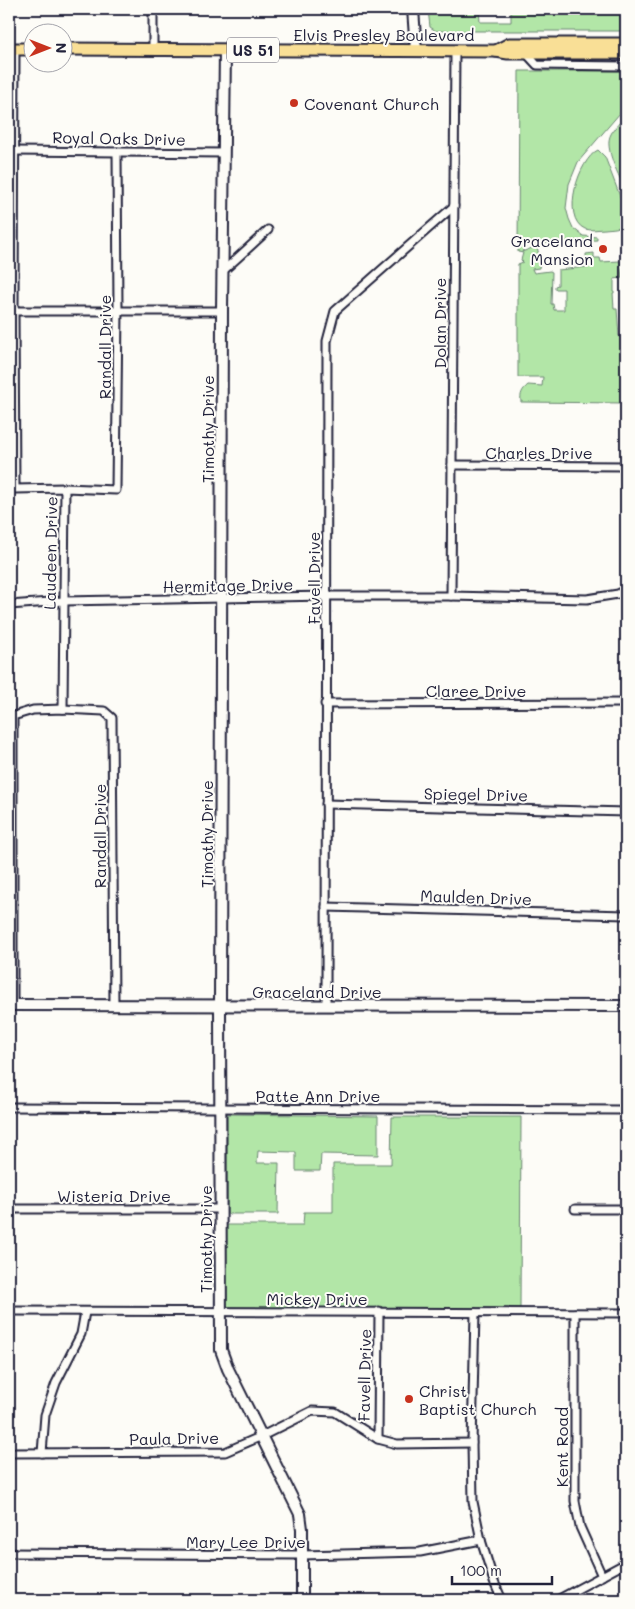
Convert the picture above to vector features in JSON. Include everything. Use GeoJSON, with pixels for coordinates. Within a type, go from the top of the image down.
{"type":"FeatureCollection","features":[{"type":"Feature","properties":{"kind":"main road","name":"Elvis Presley Boulevard"},"geometry":{"type":"LineString","coordinates":[[496,50],[509,44],[626,44]]}},
{"type":"Feature","properties":{"kind":"main road","name":"Elvis Presley Boulevard"},"geometry":{"type":"LineString","coordinates":[[72,49],[496,50],[508,54],[626,54]]}},
{"type":"Feature","properties":{"kind":"street"},"geometry":{"type":"LineString","coordinates":[[153,9],[153,50]]}},
{"type":"Feature","properties":{"kind":"street"},"geometry":{"type":"LineString","coordinates":[[413,9],[416,51]]}},
{"type":"Feature","properties":{"kind":"street","name":"Laudeen Drive"},"geometry":{"type":"LineString","coordinates":[[12,49],[14,151],[11,311],[15,488],[65,488],[63,709]]}},
{"type":"Feature","properties":{"kind":"street","name":"Timothy Drive"},"geometry":{"type":"LineString","coordinates":[[226,50],[222,311],[221,1350],[228,1369],[300,1514],[302,1528],[302,1600]]}},
{"type":"Feature","properties":{"kind":"street","name":"Dolan Drive"},"geometry":{"type":"LineString","coordinates":[[451,596],[455,51]]}},
{"type":"Feature","properties":{"kind":"street"},"geometry":{"type":"LineString","coordinates":[[526,53],[537,65],[626,66]]}},
{"type":"Feature","properties":{"kind":"street","name":"Royal Oaks Drive"},"geometry":{"type":"LineString","coordinates":[[14,151],[224,153]]}},
{"type":"Feature","properties":{"kind":"street","name":"Randall Drive"},"geometry":{"type":"LineString","coordinates":[[65,488],[116,490],[117,152]]}},
{"type":"Feature","properties":{"kind":"street","name":"Favell Drive"},"geometry":{"type":"LineString","coordinates":[[326,1005],[327,341],[336,311],[454,206]]}},
{"type":"Feature","properties":{"kind":"street"},"geometry":{"type":"LineString","coordinates":[[223,271],[268,230]]}},
{"type":"Feature","properties":{"kind":"street"},"geometry":{"type":"LineString","coordinates":[[11,311],[222,311]]}},
{"type":"Feature","properties":{"kind":"street","name":"Charles Drive"},"geometry":{"type":"LineString","coordinates":[[452,465],[626,466]]}},
{"type":"Feature","properties":{"kind":"street","name":"Hermitage Drive"},"geometry":{"type":"LineString","coordinates":[[9,605],[64,601],[327,596],[587,599],[618,594],[626,590]]}},
{"type":"Feature","properties":{"kind":"street","name":"Claree Drive"},"geometry":{"type":"LineString","coordinates":[[325,704],[626,703]]}},
{"type":"Feature","properties":{"kind":"street"},"geometry":{"type":"LineString","coordinates":[[11,1005],[13,716],[33,710],[63,709]]}},
{"type":"Feature","properties":{"kind":"street","name":"Randall Drive"},"geometry":{"type":"LineString","coordinates":[[63,709],[104,711],[112,718],[114,1005]]}},
{"type":"Feature","properties":{"kind":"street","name":"Spiegel Drive"},"geometry":{"type":"LineString","coordinates":[[326,804],[626,812]]}},
{"type":"Feature","properties":{"kind":"street","name":"Maulden Drive"},"geometry":{"type":"LineString","coordinates":[[326,907],[626,915]]}},
{"type":"Feature","properties":{"kind":"street","name":"Graceland Drive"},"geometry":{"type":"LineString","coordinates":[[11,1005],[626,1006]]}},
{"type":"Feature","properties":{"kind":"street","name":"Patte Ann Drive"},"geometry":{"type":"LineString","coordinates":[[9,1107],[626,1110]]}},
{"type":"Feature","properties":{"kind":"street","name":"Wisteria Drive"},"geometry":{"type":"LineString","coordinates":[[9,1209],[220,1209]]}},
{"type":"Feature","properties":{"kind":"street"},"geometry":{"type":"LineString","coordinates":[[575,1209],[626,1209]]}},
{"type":"Feature","properties":{"kind":"street","name":"Mickey Drive"},"geometry":{"type":"LineString","coordinates":[[9,1311],[626,1313]]}},
{"type":"Feature","properties":{"kind":"street","name":"Favell Drive"},"geometry":{"type":"LineString","coordinates":[[378,1439],[379,1311]]}},
{"type":"Feature","properties":{"kind":"street"},"geometry":{"type":"LineString","coordinates":[[42,1453],[45,1415],[56,1383],[81,1334],[84,1312]]}},
{"type":"Feature","properties":{"kind":"street"},"geometry":{"type":"LineString","coordinates":[[475,1313],[472,1444],[473,1502],[481,1540],[494,1582],[502,1600]]}},
{"type":"Feature","properties":{"kind":"street","name":"Kent Road"},"geometry":{"type":"LineString","coordinates":[[575,1314],[574,1501],[580,1527],[602,1576]]}},
{"type":"Feature","properties":{"kind":"street","name":"Paula Drive"},"geometry":{"type":"LineString","coordinates":[[9,1453],[224,1452],[262,1436],[312,1411],[335,1412],[378,1439],[397,1444],[472,1444]]}},
{"type":"Feature","properties":{"kind":"street","name":"Mary Lee Drive"},"geometry":{"type":"LineString","coordinates":[[9,1553],[302,1555],[420,1552],[481,1540]]}},
{"type":"Feature","properties":{"kind":"street"},"geometry":{"type":"LineString","coordinates":[[557,1600],[626,1563]]}},
{"type":"Feature","properties":{"kind":"green space"},"geometry":{"type":"Polygon","coordinates":[[[428,9],[479,9],[480,22],[511,22],[511,9],[626,9],[626,31],[436,31],[430,27],[428,9]]]}},
{"type":"Feature","properties":{"kind":"green space"},"geometry":{"type":"Polygon","coordinates":[[[519,71],[626,71],[626,106],[578,162],[569,184],[566,208],[573,228],[583,236],[597,237],[597,240],[529,244],[522,252],[537,246],[540,261],[539,268],[532,269],[534,273],[552,272],[551,304],[553,304],[554,310],[564,310],[564,289],[555,289],[555,286],[558,285],[558,270],[587,267],[586,254],[594,253],[594,258],[600,258],[601,262],[620,261],[622,278],[614,279],[613,293],[614,309],[617,309],[619,336],[626,338],[626,403],[521,402],[521,394],[524,389],[528,385],[542,386],[543,377],[518,377],[518,264],[523,262],[521,260],[523,253],[518,252],[519,71]]]}},
{"type":"Feature","properties":{"kind":"green space"},"geometry":{"type":"Polygon","coordinates":[[[626,116],[626,191],[613,162],[609,140],[614,129],[626,116]]]}},
{"type":"Feature","properties":{"kind":"green space"},"geometry":{"type":"Polygon","coordinates":[[[598,150],[605,157],[626,212],[626,222],[617,228],[587,230],[578,223],[574,213],[573,202],[575,189],[584,165],[598,150]]]}},
{"type":"Feature","properties":{"kind":"green space"},"geometry":{"type":"Polygon","coordinates":[[[227,1114],[378,1116],[378,1155],[321,1154],[320,1171],[296,1171],[296,1152],[258,1151],[257,1163],[279,1163],[278,1214],[227,1214],[227,1114]]]}},
{"type":"Feature","properties":{"kind":"green space"},"geometry":{"type":"Polygon","coordinates":[[[392,1117],[521,1117],[520,1309],[225,1308],[225,1225],[303,1225],[304,1212],[333,1212],[333,1164],[391,1164],[392,1117]]]}},
{"type":"Feature","properties":{"kind":"place","name":"Covenant Church"},"geometry":{"type":"Point","coordinates":[294,103]}},
{"type":"Feature","properties":{"kind":"place","name":"Graceland Mansion"},"geometry":{"type":"Point","coordinates":[603,249]}},
{"type":"Feature","properties":{"kind":"place","name":"Christ Baptist Church"},"geometry":{"type":"Point","coordinates":[409,1399]}}]}
